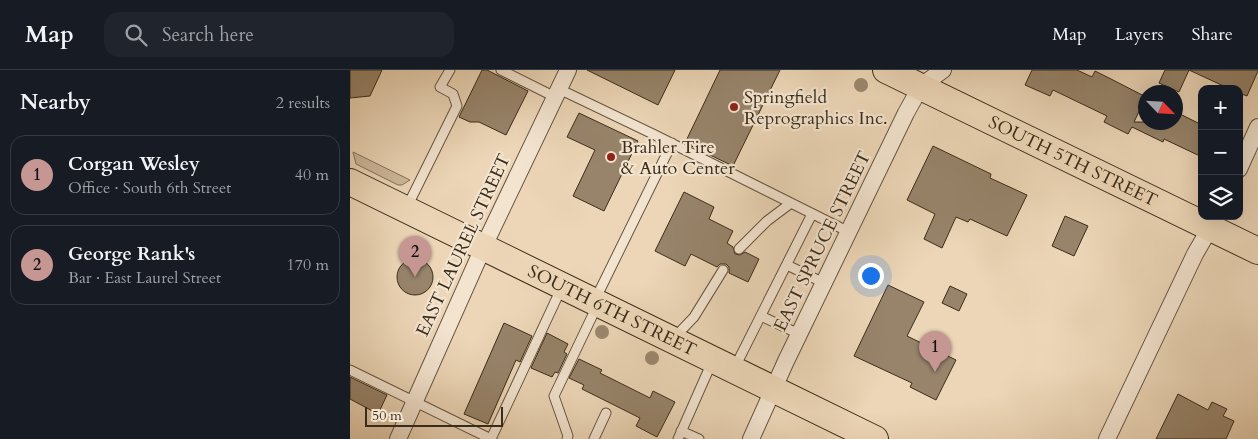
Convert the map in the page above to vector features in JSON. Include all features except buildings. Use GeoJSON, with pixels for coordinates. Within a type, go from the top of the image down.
{"type":"FeatureCollection","features":[{"type":"Feature","properties":{"kind":"main road","name":"SOUTH 5TH STREET"},"geometry":{"type":"LineString","coordinates":[[886,70],[1214,222],[1258,251]]}},
{"type":"Feature","properties":{"kind":"main road","name":"SOUTH 6TH STREET"},"geometry":{"type":"LineString","coordinates":[[350,182],[875,439]]}},
{"type":"Feature","properties":{"kind":"street","name":"EAST LAUREL STREET"},"geometry":{"type":"LineString","coordinates":[[398,439],[483,248],[568,70]]}},
{"type":"Feature","properties":{"kind":"street","name":"EAST SPRUCE STREET"},"geometry":{"type":"LineString","coordinates":[[751,439],[799,334],[920,86],[943,70]]}},
{"type":"Feature","properties":{"kind":"street"},"geometry":{"type":"LineString","coordinates":[[1243,160],[1258,127]]}},
{"type":"Feature","properties":{"kind":"street"},"geometry":{"type":"LineString","coordinates":[[1107,439],[1195,254],[1214,222]]}},
{"type":"Feature","properties":{"kind":"lane"},"geometry":{"type":"LineString","coordinates":[[405,209],[457,106],[452,94],[440,87],[450,70]]}},
{"type":"Feature","properties":{"kind":"lane"},"geometry":{"type":"LineString","coordinates":[[501,70],[672,143],[849,232]]}},
{"type":"Feature","properties":{"kind":"lane"},"geometry":{"type":"LineString","coordinates":[[567,439],[568,436],[554,396],[672,143]]}},
{"type":"Feature","properties":{"kind":"lane"},"geometry":{"type":"LineString","coordinates":[[739,249],[767,222],[791,203]]}},
{"type":"Feature","properties":{"kind":"lane"},"geometry":{"type":"LineString","coordinates":[[699,439],[679,435],[723,365],[761,316],[812,214]]}},
{"type":"Feature","properties":{"kind":"lane"},"geometry":{"type":"LineString","coordinates":[[787,264],[824,283]]}},
{"type":"Feature","properties":{"kind":"lane"},"geometry":{"type":"LineString","coordinates":[[672,340],[694,317],[723,270]]}},
{"type":"Feature","properties":{"kind":"lane"},"geometry":{"type":"LineString","coordinates":[[350,370],[491,439],[562,286]]}},
{"type":"Feature","properties":{"kind":"lane"},"geometry":{"type":"LineString","coordinates":[[761,316],[799,334]]}},
{"type":"Feature","properties":{"kind":"lane"},"geometry":{"type":"LineString","coordinates":[[594,439],[606,413]]}},
{"type":"Feature","properties":{"kind":"shaded area"},"geometry":{"type":"Polygon","coordinates":[[[353,152],[410,180],[402,185],[398,185],[356,164],[353,152]]]}},
{"type":"Feature","properties":{"kind":"place","name":"Springfield Reprographics Inc."},"geometry":{"type":"Point","coordinates":[734,107]}},
{"type":"Feature","properties":{"kind":"place","name":"Brahler Tire & Auto Center"},"geometry":{"type":"Point","coordinates":[611,157]}},
{"type":"Feature","properties":{"kind":"place","name":"George Rank's"},"geometry":{"type":"Point","coordinates":[415,277]}},
{"type":"Feature","properties":{"kind":"place","name":"Corgan Wesley"},"geometry":{"type":"Point","coordinates":[935,372]}}]}
